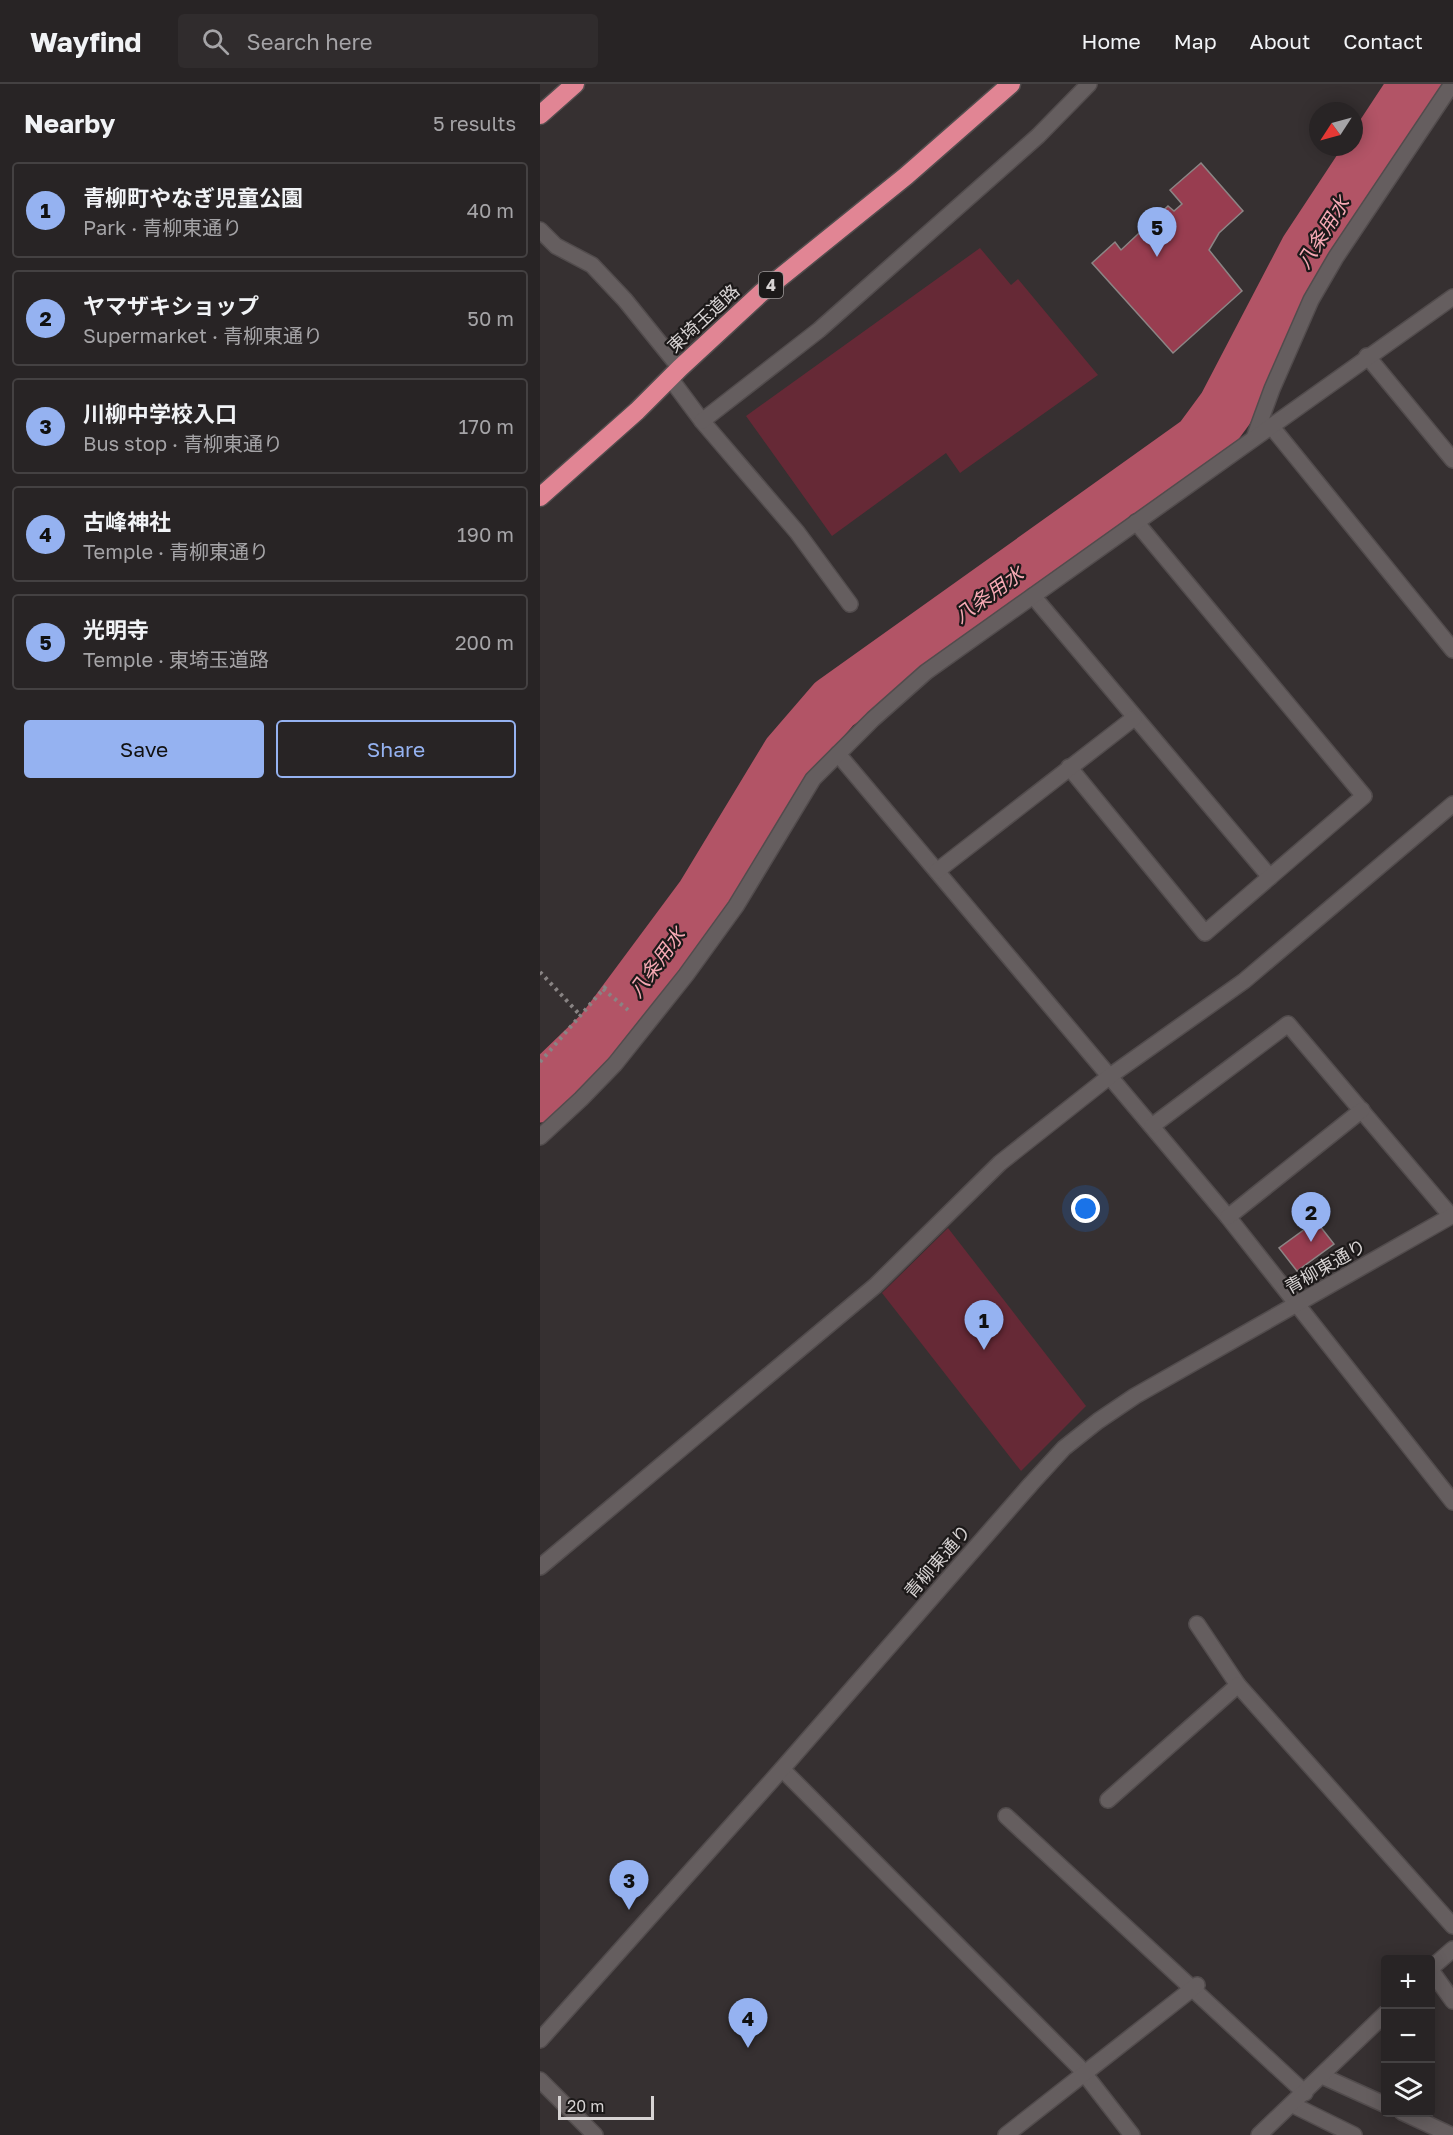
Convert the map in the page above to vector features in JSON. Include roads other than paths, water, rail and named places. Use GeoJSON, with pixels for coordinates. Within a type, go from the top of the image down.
{"type":"FeatureCollection","features":[{"type":"Feature","properties":{"kind":"highway"},"geometry":{"type":"LineString","coordinates":[[540,115],[574,84]]}},
{"type":"Feature","properties":{"kind":"highway","name":"東埼玉道路"},"geometry":{"type":"LineString","coordinates":[[540,497],[637,411],[761,293],[906,176],[1011,84]]}},
{"type":"Feature","properties":{"kind":"street"},"geometry":{"type":"LineString","coordinates":[[702,421],[819,330],[1038,136],[1089,84]]}},
{"type":"Feature","properties":{"kind":"street"},"geometry":{"type":"LineString","coordinates":[[1254,438],[1272,389],[1311,300],[1336,257],[1452,84]]}},
{"type":"Feature","properties":{"kind":"street"},"geometry":{"type":"LineString","coordinates":[[540,230],[556,246],[592,265],[625,300],[675,373],[702,421],[797,532],[850,604]]}},
{"type":"Feature","properties":{"kind":"street"},"geometry":{"type":"LineString","coordinates":[[540,1137],[602,1078],[646,1026],[736,906],[813,779],[873,718],[927,672],[1367,356],[1453,297]]}},
{"type":"Feature","properties":{"kind":"street"},"geometry":{"type":"LineString","coordinates":[[1367,356],[1453,460]]}},
{"type":"Feature","properties":{"kind":"street"},"geometry":{"type":"LineString","coordinates":[[1271,426],[1453,650]]}},
{"type":"Feature","properties":{"kind":"street"},"geometry":{"type":"LineString","coordinates":[[1069,767],[1205,933],[1364,796],[1137,522]]}},
{"type":"Feature","properties":{"kind":"street"},"geometry":{"type":"LineString","coordinates":[[1033,596],[1270,878]]}},
{"type":"Feature","properties":{"kind":"street"},"geometry":{"type":"LineString","coordinates":[[937,871],[1134,718]]}},
{"type":"Feature","properties":{"kind":"street"},"geometry":{"type":"LineString","coordinates":[[838,754],[1228,1217],[1453,1502]]}},
{"type":"Feature","properties":{"kind":"street"},"geometry":{"type":"LineString","coordinates":[[540,1567],[875,1286],[1000,1163],[1110,1076],[1244,981],[1453,804]]}},
{"type":"Feature","properties":{"kind":"street"},"geometry":{"type":"LineString","coordinates":[[1152,1126],[1288,1024],[1452,1215]]}},
{"type":"Feature","properties":{"kind":"street"},"geometry":{"type":"LineString","coordinates":[[1228,1217],[1362,1110]]}},
{"type":"Feature","properties":{"kind":"street","name":"青柳東通り"},"geometry":{"type":"LineString","coordinates":[[540,2040],[782,1770],[1030,1484],[1064,1448],[1135,1396],[1452,1215]]}},
{"type":"Feature","properties":{"kind":"street"},"geometry":{"type":"LineString","coordinates":[[1197,1624],[1238,1685],[1453,1926]]}},
{"type":"Feature","properties":{"kind":"street"},"geometry":{"type":"LineString","coordinates":[[1108,1800],[1238,1685]]}},
{"type":"Feature","properties":{"kind":"street"},"geometry":{"type":"LineString","coordinates":[[782,1770],[1085,2074],[1132,2135]]}},
{"type":"Feature","properties":{"kind":"street"},"geometry":{"type":"LineString","coordinates":[[1006,1816],[1195,1987],[1305,2092]]}},
{"type":"Feature","properties":{"kind":"street"},"geometry":{"type":"LineString","coordinates":[[1435,1965],[1453,1949]]}},
{"type":"Feature","properties":{"kind":"street"},"geometry":{"type":"LineString","coordinates":[[1435,1975],[1453,2001]]}},
{"type":"Feature","properties":{"kind":"street"},"geometry":{"type":"LineString","coordinates":[[1006,2135],[1195,1987]]}},
{"type":"Feature","properties":{"kind":"street"},"geometry":{"type":"LineString","coordinates":[[1259,2135],[1293,2105],[1381,2018]]}},
{"type":"Feature","properties":{"kind":"street"},"geometry":{"type":"LineString","coordinates":[[1322,2076],[1381,2103]]}},
{"type":"Feature","properties":{"kind":"street"},"geometry":{"type":"LineString","coordinates":[[540,2080],[596,2135]]}},
{"type":"Feature","properties":{"kind":"street"},"geometry":{"type":"LineString","coordinates":[[1293,2105],[1354,2135]]}},
{"type":"Feature","properties":{"kind":"street"},"geometry":{"type":"LineString","coordinates":[[1413,2117],[1451,2135]]}},
{"type":"Feature","properties":{"kind":"waterway","name":"八条用水"},"geometry":{"type":"LineString","coordinates":[[540,1094],[603,1033],[704,897],[790,755],[834,704],[1201,442],[1226,408],[1308,251],[1418,84]]}},
{"type":"Feature","properties":{"kind":"place","name":"光明寺"},"geometry":{"type":"Point","coordinates":[1157,257]}},
{"type":"Feature","properties":{"kind":"place","name":"ヤマザキショップ"},"geometry":{"type":"Point","coordinates":[1311,1242]}},
{"type":"Feature","properties":{"kind":"place","name":"青柳町やなぎ児童公園"},"geometry":{"type":"Point","coordinates":[984,1350]}},
{"type":"Feature","properties":{"kind":"place","name":"川柳中学校入口"},"geometry":{"type":"Point","coordinates":[629,1910]}},
{"type":"Feature","properties":{"kind":"place","name":"古峰神社"},"geometry":{"type":"Point","coordinates":[748,2048]}}]}
